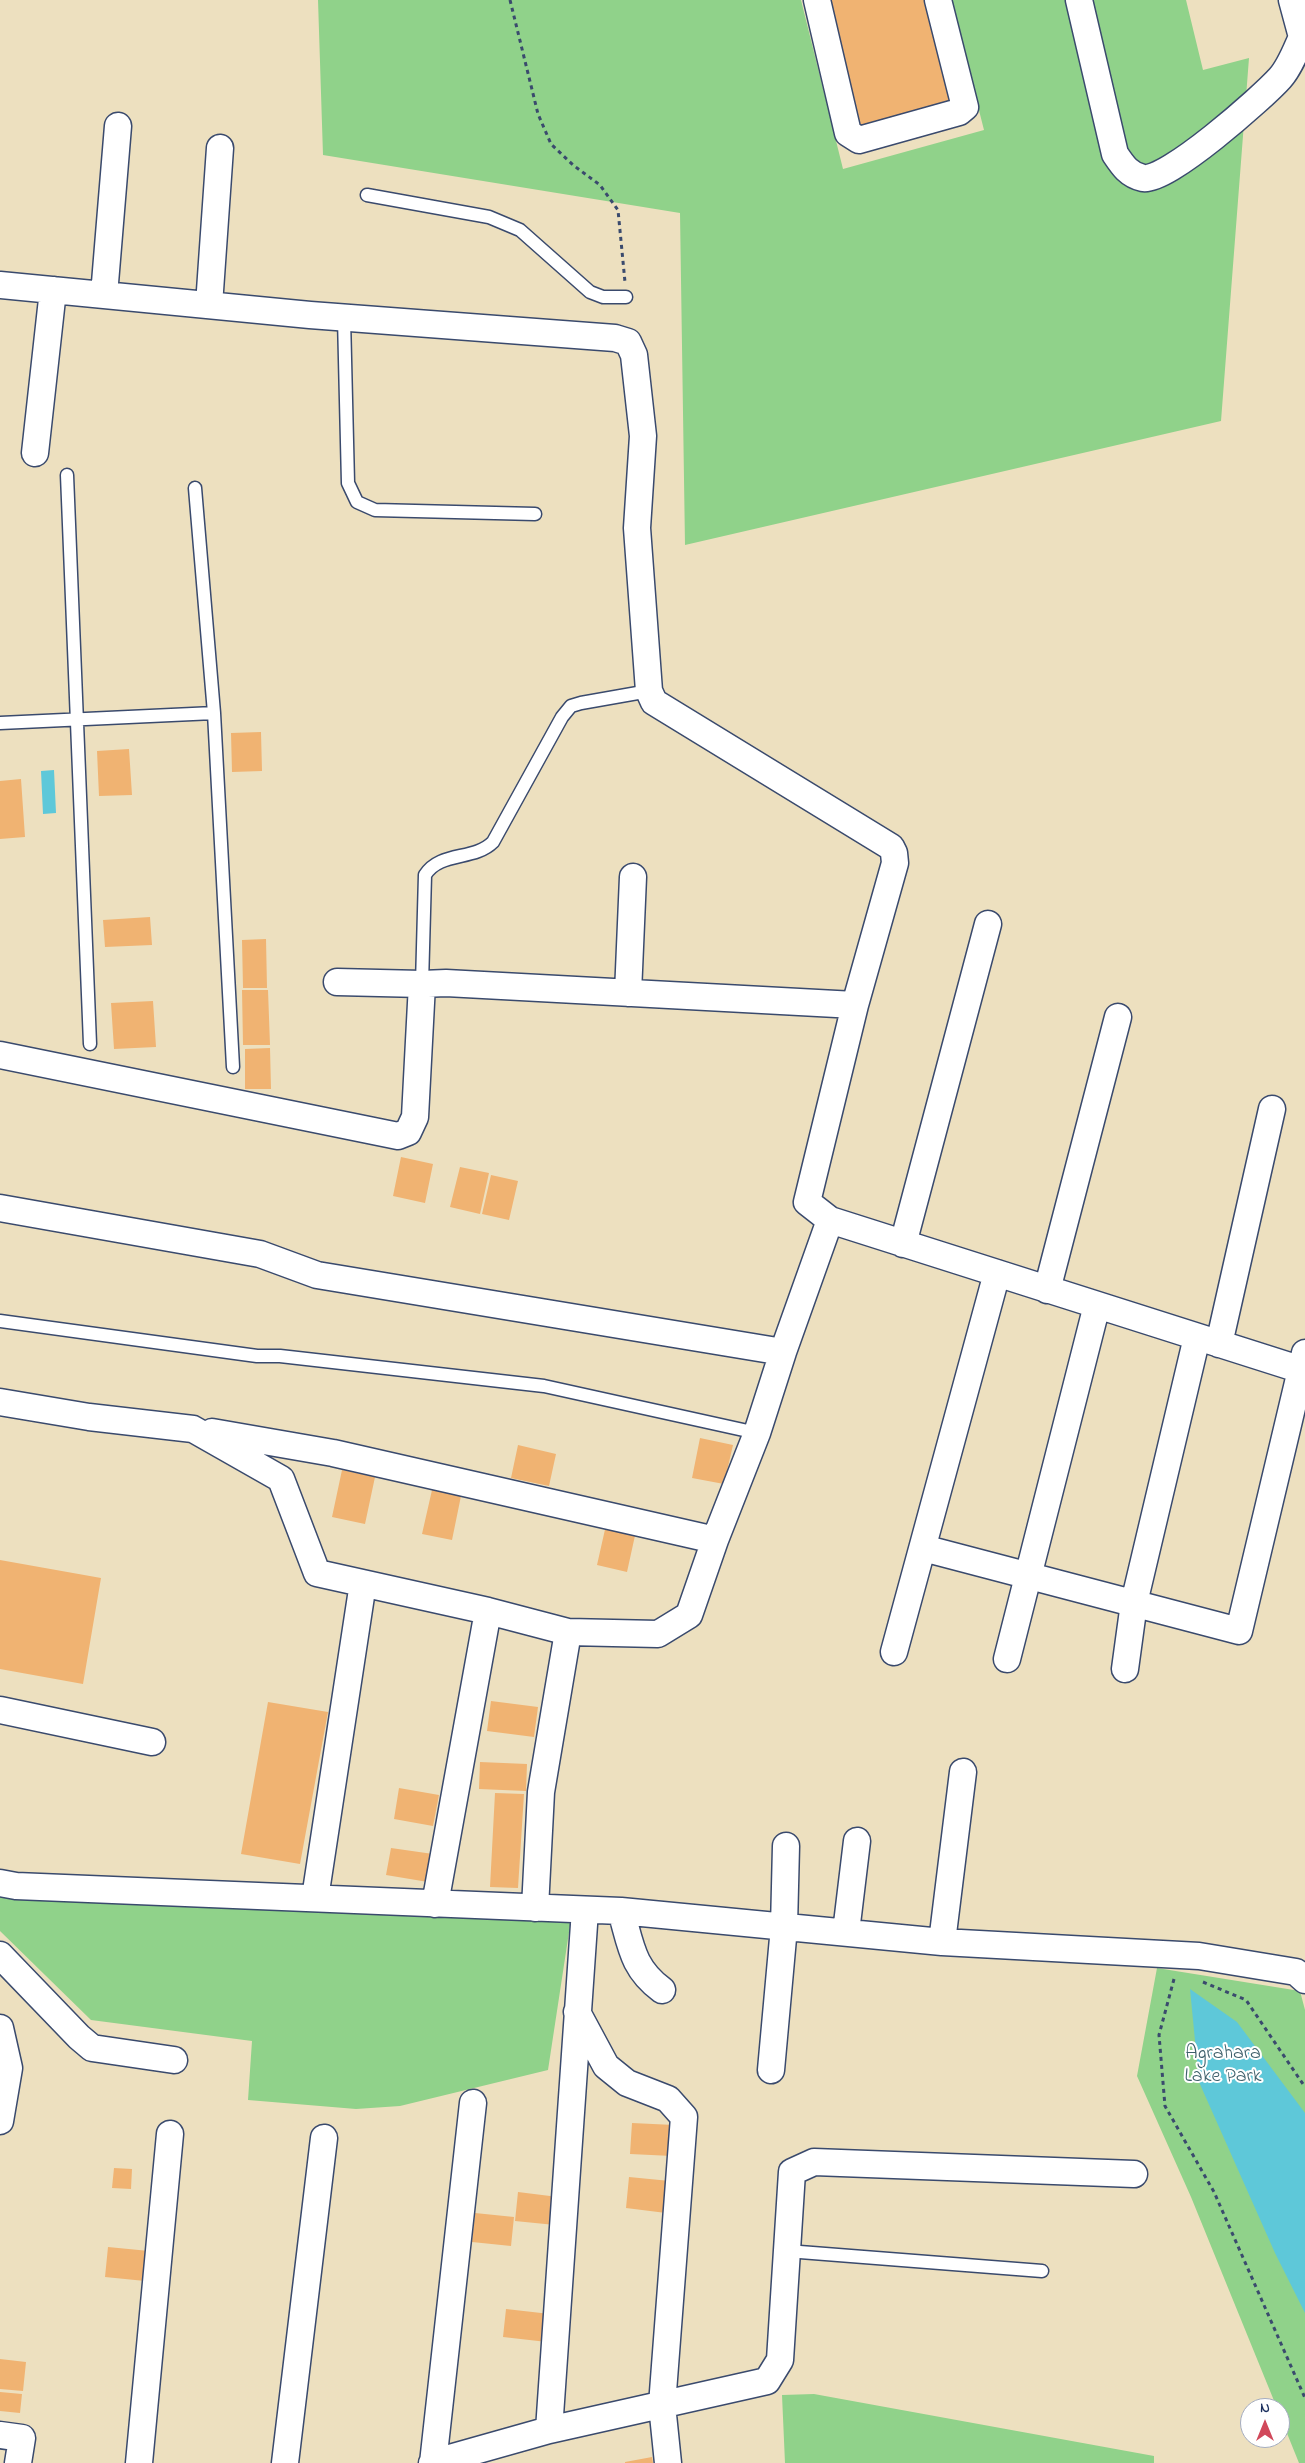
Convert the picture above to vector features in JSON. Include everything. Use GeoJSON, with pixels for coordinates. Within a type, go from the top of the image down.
{"type":"FeatureCollection","features":[{"type":"Feature","properties":{"kind":"street"},"geometry":{"type":"LineString","coordinates":[[817,0],[848,133],[858,140],[959,112],[965,107],[938,0]]}},
{"type":"Feature","properties":{"kind":"street"},"geometry":{"type":"LineString","coordinates":[[1079,0],[1115,154],[1126,171],[1145,178],[1162,174],[1240,117],[1282,76],[1304,37],[1292,0]]}},
{"type":"Feature","properties":{"kind":"street"},"geometry":{"type":"LineString","coordinates":[[104,295],[118,126]]}},
{"type":"Feature","properties":{"kind":"street"},"geometry":{"type":"LineString","coordinates":[[209,305],[220,148]]}},
{"type":"Feature","properties":{"kind":"street"},"geometry":{"type":"LineString","coordinates":[[0,285],[344,318],[615,338],[628,342],[634,355],[643,436],[636,518],[649,691],[654,702],[664,710],[891,847],[894,853],[895,863],[855,1005],[807,1202],[830,1220],[1208,1340],[1304,1365],[1239,1631],[923,1548]]}},
{"type":"Feature","properties":{"kind":"street"},"geometry":{"type":"LineString","coordinates":[[36,453],[53,290]]}},
{"type":"Feature","properties":{"kind":"street"},"geometry":{"type":"LineString","coordinates":[[628,993],[633,877]]}},
{"type":"Feature","properties":{"kind":"street"},"geometry":{"type":"LineString","coordinates":[[904,1244],[988,924]]}},
{"type":"Feature","properties":{"kind":"street"},"geometry":{"type":"LineString","coordinates":[[337,982],[628,993],[855,1005]]}},
{"type":"Feature","properties":{"kind":"street"},"geometry":{"type":"LineString","coordinates":[[0,1055],[398,1136],[408,1132],[415,1117],[422,984]]}},
{"type":"Feature","properties":{"kind":"street"},"geometry":{"type":"LineString","coordinates":[[1047,1290],[1118,1017]]}},
{"type":"Feature","properties":{"kind":"street"},"geometry":{"type":"LineString","coordinates":[[1125,1669],[1134,1603],[1272,1109]]}},
{"type":"Feature","properties":{"kind":"street"},"geometry":{"type":"LineString","coordinates":[[0,1208],[260,1254],[317,1275],[783,1352]]}},
{"type":"Feature","properties":{"kind":"street"},"geometry":{"type":"LineString","coordinates":[[193,1429],[281,1479],[317,1573],[488,1611],[568,1632],[658,1634],[689,1614],[715,1540],[757,1433],[783,1352],[830,1220]]}},
{"type":"Feature","properties":{"kind":"street"},"geometry":{"type":"LineString","coordinates":[[894,1652],[996,1273]]}},
{"type":"Feature","properties":{"kind":"street"},"geometry":{"type":"LineString","coordinates":[[1007,1659],[1097,1305]]}},
{"type":"Feature","properties":{"kind":"street"},"geometry":{"type":"LineString","coordinates":[[0,1402],[89,1418],[193,1429],[333,1453],[715,1540]]}},
{"type":"Feature","properties":{"kind":"street"},"geometry":{"type":"LineString","coordinates":[[315,1898],[363,1583]]}},
{"type":"Feature","properties":{"kind":"street"},"geometry":{"type":"LineString","coordinates":[[435,1904],[488,1611]]}},
{"type":"Feature","properties":{"kind":"street"},"geometry":{"type":"LineString","coordinates":[[536,1908],[541,1792],[568,1632]]}},
{"type":"Feature","properties":{"kind":"street"},"geometry":{"type":"LineString","coordinates":[[0,1710],[152,1742]]}},
{"type":"Feature","properties":{"kind":"street"},"geometry":{"type":"LineString","coordinates":[[942,1942],[963,1772]]}},
{"type":"Feature","properties":{"kind":"street"},"geometry":{"type":"LineString","coordinates":[[846,1932],[857,1840]]}},
{"type":"Feature","properties":{"kind":"street"},"geometry":{"type":"LineString","coordinates":[[771,2070],[784,1926],[786,1846]]}},
{"type":"Feature","properties":{"kind":"street"},"geometry":{"type":"LineString","coordinates":[[0,1883],[26,1886],[621,1911],[942,1942],[1199,1956],[1296,1972],[1305,1980]]}},
{"type":"Feature","properties":{"kind":"street"},"geometry":{"type":"LineString","coordinates":[[549,2430],[585,1910]]}},
{"type":"Feature","properties":{"kind":"street"},"geometry":{"type":"LineString","coordinates":[[621,1911],[636,1962],[647,1979],[662,1990]]}},
{"type":"Feature","properties":{"kind":"street"},"geometry":{"type":"LineString","coordinates":[[0,1954],[79,2037],[92,2048],[174,2060]]}},
{"type":"Feature","properties":{"kind":"street"},"geometry":{"type":"LineString","coordinates":[[577,2012],[606,2066],[627,2083],[668,2099],[684,2117],[662,2406],[668,2463]]}},
{"type":"Feature","properties":{"kind":"street"},"geometry":{"type":"LineString","coordinates":[[0,2028],[9,2077],[0,2121]]}},
{"type":"Feature","properties":{"kind":"street"},"geometry":{"type":"LineString","coordinates":[[473,2104],[432,2463],[549,2430],[767,2381],[780,2360],[792,2172],[814,2162],[1134,2174]]}},
{"type":"Feature","properties":{"kind":"street"},"geometry":{"type":"LineString","coordinates":[[139,2463],[170,2134]]}},
{"type":"Feature","properties":{"kind":"street"},"geometry":{"type":"LineString","coordinates":[[285,2463],[324,2138]]}},
{"type":"Feature","properties":{"kind":"street"},"geometry":{"type":"LineString","coordinates":[[0,2435],[22,2438],[18,2463]]}},
{"type":"Feature","properties":{"kind":"lane"},"geometry":{"type":"LineString","coordinates":[[367,194],[490,217],[508,224],[520,230],[590,292],[603,297],[626,297]]}},
{"type":"Feature","properties":{"kind":"lane"},"geometry":{"type":"LineString","coordinates":[[344,318],[348,483],[357,502],[375,510],[536,514]]}},
{"type":"Feature","properties":{"kind":"lane"},"geometry":{"type":"LineString","coordinates":[[67,475],[90,1044]]}},
{"type":"Feature","properties":{"kind":"lane"},"geometry":{"type":"LineString","coordinates":[[195,488],[214,713],[233,1067]]}},
{"type":"Feature","properties":{"kind":"lane"},"geometry":{"type":"LineString","coordinates":[[422,984],[424,875],[429,867],[437,862],[484,850],[493,842],[562,717],[571,706],[649,691]]}},
{"type":"Feature","properties":{"kind":"lane"},"geometry":{"type":"LineString","coordinates":[[0,723],[214,713]]}},
{"type":"Feature","properties":{"kind":"lane"},"geometry":{"type":"LineString","coordinates":[[0,1321],[257,1356],[280,1356],[544,1386],[757,1433]]}},
{"type":"Feature","properties":{"kind":"lane"},"geometry":{"type":"LineString","coordinates":[[786,2251],[1042,2271]]}},
{"type":"Feature","properties":{"kind":"path"},"geometry":{"type":"LineString","coordinates":[[510,0],[538,114],[551,144],[573,165],[600,185],[618,210],[626,297]]}},
{"type":"Feature","properties":{"kind":"path"},"geometry":{"type":"LineString","coordinates":[[1176,1972],[1159,2035],[1165,2106],[1214,2192],[1305,2398]]}},
{"type":"Feature","properties":{"kind":"path"},"geometry":{"type":"LineString","coordinates":[[1194,1979],[1246,2000],[1305,2087]]}},
{"type":"Feature","properties":{"kind":"green space"},"geometry":{"type":"Polygon","coordinates":[[[318,0],[801,0],[843,169],[984,130],[951,0],[1186,0],[1203,70],[1249,58],[1221,421],[685,545],[680,213],[323,155],[318,0]]]}},
{"type":"Feature","properties":{"kind":"green space"},"geometry":{"type":"Polygon","coordinates":[[[0,1891],[571,1919],[548,2070],[400,2106],[356,2109],[248,2100],[252,2041],[91,2020],[0,1931],[0,1891]]]}},
{"type":"Feature","properties":{"kind":"green space","name":"Agrahara Lake Park"},"geometry":{"type":"Polygon","coordinates":[[[1157,1968],[1300,1991],[1305,2010],[1305,2463],[1299,2463],[1290,2441],[1290,2398],[1273,2398],[1191,2197],[1137,2076],[1157,1968]]]}},
{"type":"Feature","properties":{"kind":"green space"},"geometry":{"type":"Polygon","coordinates":[[[814,2394],[1154,2456],[1154,2463],[785,2463],[782,2395],[814,2394]]]}},
{"type":"Feature","properties":{"kind":"water"},"geometry":{"type":"Polygon","coordinates":[[[54,770],[56,813],[43,814],[41,771],[54,770]]]}},
{"type":"Feature","properties":{"kind":"water"},"geometry":{"type":"Polygon","coordinates":[[[1190,1989],[1237,2022],[1305,2113],[1305,2313],[1275,2253],[1199,2082],[1190,1989]]]}},
{"type":"Feature","properties":{"kind":"building"},"geometry":{"type":"Polygon","coordinates":[[[825,0],[930,0],[956,105],[857,129],[825,0]]]}},
{"type":"Feature","properties":{"kind":"building"},"geometry":{"type":"Polygon","coordinates":[[[261,732],[262,771],[232,772],[231,733],[261,732]]]}},
{"type":"Feature","properties":{"kind":"building"},"geometry":{"type":"Polygon","coordinates":[[[129,749],[132,795],[99,796],[97,751],[129,749]]]}},
{"type":"Feature","properties":{"kind":"building"},"geometry":{"type":"Polygon","coordinates":[[[21,779],[25,837],[0,839],[0,781],[21,779]]]}},
{"type":"Feature","properties":{"kind":"building"},"geometry":{"type":"Polygon","coordinates":[[[150,917],[152,945],[105,947],[103,920],[150,917]]]}},
{"type":"Feature","properties":{"kind":"building"},"geometry":{"type":"Polygon","coordinates":[[[266,939],[267,988],[243,988],[242,940],[266,939]]]}},
{"type":"Feature","properties":{"kind":"building"},"geometry":{"type":"Polygon","coordinates":[[[242,990],[268,990],[270,1045],[243,1045],[242,990]]]}},
{"type":"Feature","properties":{"kind":"building"},"geometry":{"type":"Polygon","coordinates":[[[153,1001],[156,1047],[114,1049],[111,1003],[153,1001]]]}},
{"type":"Feature","properties":{"kind":"building"},"geometry":{"type":"Polygon","coordinates":[[[270,1048],[271,1089],[245,1089],[245,1049],[270,1048]]]}},
{"type":"Feature","properties":{"kind":"building"},"geometry":{"type":"Polygon","coordinates":[[[401,1157],[433,1164],[425,1203],[393,1196],[401,1157]]]}},
{"type":"Feature","properties":{"kind":"building"},"geometry":{"type":"Polygon","coordinates":[[[460,1167],[489,1173],[480,1214],[450,1207],[460,1167]]]}},
{"type":"Feature","properties":{"kind":"building"},"geometry":{"type":"Polygon","coordinates":[[[491,1175],[518,1181],[509,1220],[482,1214],[491,1175]]]}},
{"type":"Feature","properties":{"kind":"building"},"geometry":{"type":"Polygon","coordinates":[[[700,1438],[733,1445],[724,1484],[692,1478],[700,1438]]]}},
{"type":"Feature","properties":{"kind":"building"},"geometry":{"type":"Polygon","coordinates":[[[518,1445],[556,1454],[549,1486],[511,1478],[518,1445]]]}},
{"type":"Feature","properties":{"kind":"building"},"geometry":{"type":"Polygon","coordinates":[[[342,1470],[375,1477],[365,1524],[332,1517],[342,1470]]]}},
{"type":"Feature","properties":{"kind":"building"},"geometry":{"type":"Polygon","coordinates":[[[432,1490],[461,1496],[452,1540],[422,1534],[432,1490]]]}},
{"type":"Feature","properties":{"kind":"building"},"geometry":{"type":"Polygon","coordinates":[[[606,1525],[636,1531],[627,1572],[597,1565],[606,1525]]]}},
{"type":"Feature","properties":{"kind":"building"},"geometry":{"type":"Polygon","coordinates":[[[0,1560],[101,1578],[83,1684],[0,1669],[0,1560]]]}},
{"type":"Feature","properties":{"kind":"building"},"geometry":{"type":"Polygon","coordinates":[[[491,1701],[538,1707],[534,1737],[487,1731],[491,1701]]]}},
{"type":"Feature","properties":{"kind":"building"},"geometry":{"type":"Polygon","coordinates":[[[268,1702],[328,1712],[300,1864],[241,1854],[268,1702]]]}},
{"type":"Feature","properties":{"kind":"building"},"geometry":{"type":"Polygon","coordinates":[[[480,1762],[527,1764],[526,1791],[479,1789],[480,1762]]]}},
{"type":"Feature","properties":{"kind":"building"},"geometry":{"type":"Polygon","coordinates":[[[399,1788],[439,1795],[433,1826],[394,1819],[399,1788]]]}},
{"type":"Feature","properties":{"kind":"building"},"geometry":{"type":"Polygon","coordinates":[[[495,1793],[524,1794],[518,1888],[490,1887],[495,1793]]]}},
{"type":"Feature","properties":{"kind":"building"},"geometry":{"type":"Polygon","coordinates":[[[391,1848],[433,1854],[428,1882],[386,1875],[391,1848]]]}},
{"type":"Feature","properties":{"kind":"building"},"geometry":{"type":"Polygon","coordinates":[[[632,2123],[674,2125],[672,2156],[630,2154],[632,2123]]]}},
{"type":"Feature","properties":{"kind":"building"},"geometry":{"type":"Polygon","coordinates":[[[114,2168],[132,2169],[131,2189],[112,2188],[114,2168]]]}},
{"type":"Feature","properties":{"kind":"building"},"geometry":{"type":"Polygon","coordinates":[[[629,2177],[670,2181],[666,2213],[626,2208],[629,2177]]]}},
{"type":"Feature","properties":{"kind":"building"},"geometry":{"type":"Polygon","coordinates":[[[518,2192],[558,2197],[555,2225],[515,2221],[518,2192]]]}},
{"type":"Feature","properties":{"kind":"building"},"geometry":{"type":"Polygon","coordinates":[[[475,2213],[514,2217],[511,2246],[472,2242],[475,2213]]]}},
{"type":"Feature","properties":{"kind":"building"},"geometry":{"type":"Polygon","coordinates":[[[108,2247],[149,2251],[145,2281],[105,2277],[108,2247]]]}},
{"type":"Feature","properties":{"kind":"building"},"geometry":{"type":"Polygon","coordinates":[[[506,2309],[550,2314],[547,2342],[503,2337],[506,2309]]]}},
{"type":"Feature","properties":{"kind":"building"},"geometry":{"type":"Polygon","coordinates":[[[0,2359],[26,2362],[23,2391],[0,2389],[0,2359]]]}},
{"type":"Feature","properties":{"kind":"building"},"geometry":{"type":"Polygon","coordinates":[[[0,2392],[22,2394],[20,2413],[0,2411],[0,2392]]]}},
{"type":"Feature","properties":{"kind":"building"},"geometry":{"type":"Polygon","coordinates":[[[652,2457],[653,2463],[625,2463],[625,2462],[652,2457]]]}}]}
